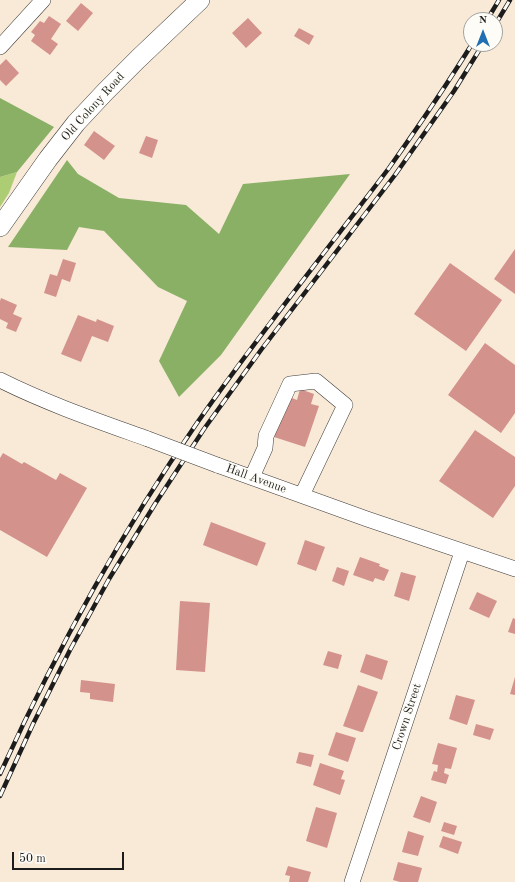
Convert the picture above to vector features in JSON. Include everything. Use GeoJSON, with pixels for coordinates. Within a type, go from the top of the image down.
{"type":"FeatureCollection","features":[{"type":"Feature","properties":{"kind":"main road","name":"Old Colony Road"},"geometry":{"type":"LineString","coordinates":[[0,227],[48,159],[76,123],[132,64],[200,0]]}},
{"type":"Feature","properties":{"kind":"street"},"geometry":{"type":"LineString","coordinates":[[0,47],[43,0]]}},
{"type":"Feature","properties":{"kind":"street","name":"Hall Avenue"},"geometry":{"type":"LineString","coordinates":[[0,380],[57,406],[302,496],[462,552],[513,564]]}},
{"type":"Feature","properties":{"kind":"street"},"geometry":{"type":"LineString","coordinates":[[252,477],[265,448],[266,436],[290,384],[316,381],[345,405],[302,496]]}},
{"type":"Feature","properties":{"kind":"street","name":"Crown Street"},"geometry":{"type":"LineString","coordinates":[[352,882],[462,552]]}},
{"type":"Feature","properties":{"kind":"green space"},"geometry":{"type":"Polygon","coordinates":[[[0,98],[54,127],[17,172],[0,177],[0,98]]]}},
{"type":"Feature","properties":{"kind":"green space"},"geometry":{"type":"Polygon","coordinates":[[[67,160],[78,174],[119,198],[186,205],[219,234],[243,184],[350,174],[221,355],[179,397],[159,361],[187,301],[158,287],[104,231],[79,227],[67,250],[8,247],[67,160]]]}},
{"type":"Feature","properties":{"kind":"green space"},"geometry":{"type":"Polygon","coordinates":[[[17,172],[9,193],[0,207],[0,177],[17,172]]]}},
{"type":"Feature","properties":{"kind":"building"},"geometry":{"type":"Polygon","coordinates":[[[81,3],[93,13],[78,31],[66,21],[81,3]]]}},
{"type":"Feature","properties":{"kind":"building"},"geometry":{"type":"Polygon","coordinates":[[[49,16],[61,24],[51,39],[58,44],[50,55],[31,41],[35,35],[31,32],[40,21],[44,23],[49,16]]]}},
{"type":"Feature","properties":{"kind":"building"},"geometry":{"type":"Polygon","coordinates":[[[248,18],[262,33],[246,48],[232,33],[248,18]]]}},
{"type":"Feature","properties":{"kind":"building"},"geometry":{"type":"Polygon","coordinates":[[[299,28],[314,36],[309,45],[294,36],[299,28]]]}},
{"type":"Feature","properties":{"kind":"building"},"geometry":{"type":"Polygon","coordinates":[[[6,59],[19,73],[6,86],[0,80],[0,65],[6,59]]]}},
{"type":"Feature","properties":{"kind":"building"},"geometry":{"type":"Polygon","coordinates":[[[94,131],[115,146],[104,160],[84,145],[94,131]]]}},
{"type":"Feature","properties":{"kind":"building"},"geometry":{"type":"Polygon","coordinates":[[[146,136],[158,140],[152,158],[139,153],[146,136]]]}},
{"type":"Feature","properties":{"kind":"building"},"geometry":{"type":"Polygon","coordinates":[[[515,249],[515,294],[494,279],[515,249]]]}},
{"type":"Feature","properties":{"kind":"building"},"geometry":{"type":"Polygon","coordinates":[[[63,259],[76,263],[70,282],[62,279],[56,297],[44,293],[50,274],[57,276],[63,259]]]}},
{"type":"Feature","properties":{"kind":"building"},"geometry":{"type":"Polygon","coordinates":[[[450,263],[502,300],[466,351],[414,314],[450,263]]]}},
{"type":"Feature","properties":{"kind":"building"},"geometry":{"type":"Polygon","coordinates":[[[1,298],[17,305],[13,314],[22,318],[16,332],[6,328],[8,323],[0,319],[1,298]]]}},
{"type":"Feature","properties":{"kind":"building"},"geometry":{"type":"Polygon","coordinates":[[[78,315],[96,322],[97,319],[114,326],[108,342],[92,336],[81,362],[61,354],[78,315]]]}},
{"type":"Feature","properties":{"kind":"building"},"geometry":{"type":"Polygon","coordinates":[[[485,343],[515,365],[515,413],[501,433],[448,395],[485,343]]]}},
{"type":"Feature","properties":{"kind":"building"},"geometry":{"type":"Polygon","coordinates":[[[300,389],[314,394],[311,404],[319,406],[305,447],[274,437],[287,396],[297,400],[300,389]]]}},
{"type":"Feature","properties":{"kind":"building"},"geometry":{"type":"Polygon","coordinates":[[[475,430],[515,457],[515,486],[493,518],[439,481],[475,430]]]}},
{"type":"Feature","properties":{"kind":"building"},"geometry":{"type":"Polygon","coordinates":[[[3,453],[22,464],[24,462],[56,480],[60,473],[87,488],[47,557],[0,530],[0,458],[3,453]]]}},
{"type":"Feature","properties":{"kind":"building"},"geometry":{"type":"Polygon","coordinates":[[[211,522],[266,543],[257,566],[203,545],[211,522]]]}},
{"type":"Feature","properties":{"kind":"building"},"geometry":{"type":"Polygon","coordinates":[[[305,540],[325,547],[316,571],[297,564],[305,540]]]}},
{"type":"Feature","properties":{"kind":"building"},"geometry":{"type":"Polygon","coordinates":[[[360,557],[380,564],[379,566],[389,570],[384,581],[375,578],[373,582],[353,575],[360,557]]]}},
{"type":"Feature","properties":{"kind":"building"},"geometry":{"type":"Polygon","coordinates":[[[337,567],[349,571],[344,586],[332,581],[337,567]]]}},
{"type":"Feature","properties":{"kind":"building"},"geometry":{"type":"Polygon","coordinates":[[[401,572],[416,576],[409,601],[394,596],[401,572]]]}},
{"type":"Feature","properties":{"kind":"building"},"geometry":{"type":"Polygon","coordinates":[[[477,592],[497,601],[489,618],[469,609],[477,592]]]}},
{"type":"Feature","properties":{"kind":"building"},"geometry":{"type":"Polygon","coordinates":[[[180,601],[210,603],[205,672],[176,670],[180,601]]]}},
{"type":"Feature","properties":{"kind":"building"},"geometry":{"type":"Polygon","coordinates":[[[513,618],[515,619],[515,634],[508,632],[513,618]]]}},
{"type":"Feature","properties":{"kind":"building"},"geometry":{"type":"Polygon","coordinates":[[[328,651],[342,655],[338,669],[323,665],[328,651]]]}},
{"type":"Feature","properties":{"kind":"building"},"geometry":{"type":"Polygon","coordinates":[[[366,654],[388,661],[382,680],[360,672],[366,654]]]}},
{"type":"Feature","properties":{"kind":"building"},"geometry":{"type":"Polygon","coordinates":[[[515,677],[515,695],[510,694],[515,677]]]}},
{"type":"Feature","properties":{"kind":"building"},"geometry":{"type":"Polygon","coordinates":[[[81,680],[115,684],[113,702],[90,699],[90,693],[80,692],[81,680]]]}},
{"type":"Feature","properties":{"kind":"building"},"geometry":{"type":"Polygon","coordinates":[[[358,685],[378,692],[363,732],[343,726],[358,685]]]}},
{"type":"Feature","properties":{"kind":"building"},"geometry":{"type":"Polygon","coordinates":[[[456,695],[475,700],[467,725],[449,719],[456,695]]]}},
{"type":"Feature","properties":{"kind":"building"},"geometry":{"type":"Polygon","coordinates":[[[476,724],[494,729],[490,740],[473,735],[476,724]]]}},
{"type":"Feature","properties":{"kind":"building"},"geometry":{"type":"Polygon","coordinates":[[[336,732],[356,738],[348,762],[328,755],[336,732]]]}},
{"type":"Feature","properties":{"kind":"building"},"geometry":{"type":"Polygon","coordinates":[[[438,743],[457,748],[451,769],[445,768],[444,773],[449,775],[446,784],[431,780],[434,771],[437,772],[438,765],[432,764],[438,743]]]}},
{"type":"Feature","properties":{"kind":"building"},"geometry":{"type":"Polygon","coordinates":[[[299,752],[314,755],[311,767],[296,763],[299,752]]]}},
{"type":"Feature","properties":{"kind":"building"},"geometry":{"type":"Polygon","coordinates":[[[320,763],[344,771],[341,779],[345,780],[340,795],[313,785],[320,763]]]}},
{"type":"Feature","properties":{"kind":"building"},"geometry":{"type":"Polygon","coordinates":[[[421,796],[437,802],[430,823],[413,817],[421,796]]]}},
{"type":"Feature","properties":{"kind":"building"},"geometry":{"type":"Polygon","coordinates":[[[316,807],[337,813],[327,848],[306,841],[316,807]]]}},
{"type":"Feature","properties":{"kind":"building"},"geometry":{"type":"Polygon","coordinates":[[[444,822],[457,826],[454,835],[441,831],[444,822]]]}},
{"type":"Feature","properties":{"kind":"building"},"geometry":{"type":"Polygon","coordinates":[[[408,831],[424,836],[418,856],[402,852],[408,831]]]}},
{"type":"Feature","properties":{"kind":"building"},"geometry":{"type":"Polygon","coordinates":[[[443,836],[462,842],[458,854],[439,847],[443,836]]]}},
{"type":"Feature","properties":{"kind":"building"},"geometry":{"type":"Polygon","coordinates":[[[398,862],[422,868],[418,882],[400,882],[393,880],[398,862]]]}},
{"type":"Feature","properties":{"kind":"building"},"geometry":{"type":"Polygon","coordinates":[[[288,866],[311,872],[308,882],[289,882],[290,876],[285,875],[288,866]]]}},
{"type":"Feature","properties":{"kind":"railway"},"geometry":{"type":"LineString","coordinates":[[492,12],[499,0]]}},
{"type":"Feature","properties":{"kind":"railway"},"geometry":{"type":"LineString","coordinates":[[503,12],[510,0]]}},
{"type":"Feature","properties":{"kind":"railway"},"geometry":{"type":"LineString","coordinates":[[0,774],[21,728],[91,594],[116,550],[169,465],[213,400],[247,354],[389,168],[467,52]]}},
{"type":"Feature","properties":{"kind":"railway"},"geometry":{"type":"LineString","coordinates":[[0,796],[33,724],[70,650],[109,579],[155,504],[204,429],[261,350],[395,175],[454,91],[478,52]]}}]}
